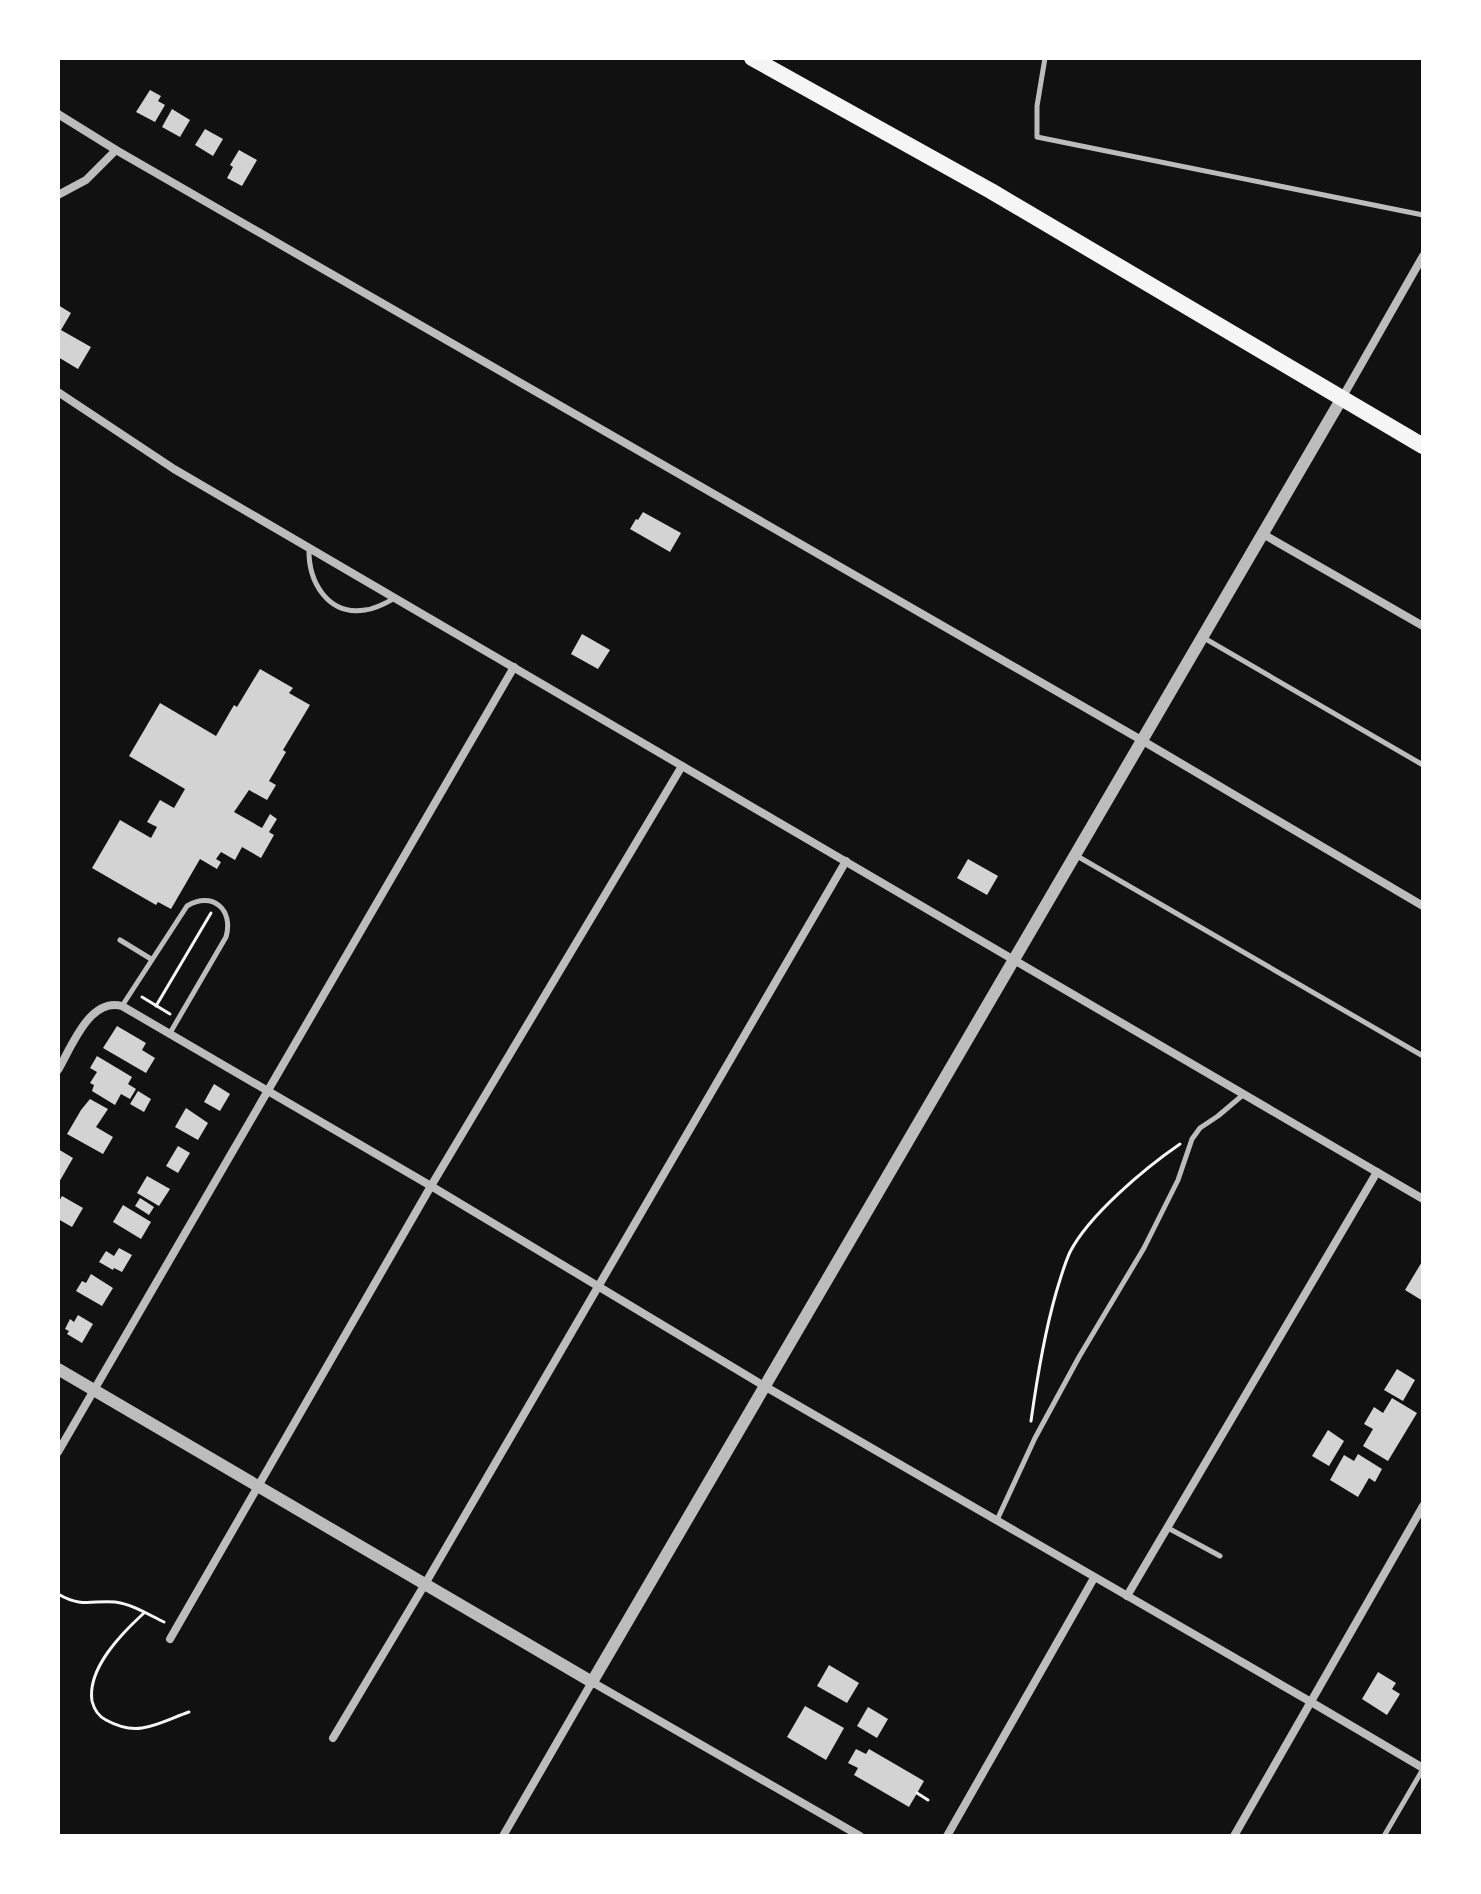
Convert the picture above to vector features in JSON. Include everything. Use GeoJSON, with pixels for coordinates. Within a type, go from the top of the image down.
{"type":"FeatureCollection","features":[{"type":"Feature","properties":{"kind":"highway"},"geometry":{"type":"LineString","coordinates":[[752,58],[991,191],[1423,446]]}},
{"type":"Feature","properties":{"kind":"street"},"geometry":{"type":"LineString","coordinates":[[58,114],[1423,906]]}},
{"type":"Feature","properties":{"kind":"street"},"geometry":{"type":"LineString","coordinates":[[58,195],[86,180],[116,150]]}},
{"type":"Feature","properties":{"kind":"street"},"geometry":{"type":"LineString","coordinates":[[503,1836],[1423,256]]}},
{"type":"Feature","properties":{"kind":"street"},"geometry":{"type":"LineString","coordinates":[[58,392],[174,469],[1423,1199]]}},
{"type":"Feature","properties":{"kind":"street"},"geometry":{"type":"LineString","coordinates":[[1263,534],[1423,626]]}},
{"type":"Feature","properties":{"kind":"street"},"geometry":{"type":"LineString","coordinates":[[58,1452],[514,667]]}},
{"type":"Feature","properties":{"kind":"street"},"geometry":{"type":"LineString","coordinates":[[170,1639],[431,1186],[682,766]]}},
{"type":"Feature","properties":{"kind":"street"},"geometry":{"type":"LineString","coordinates":[[333,1738],[846,861]]}},
{"type":"Feature","properties":{"kind":"street"},"geometry":{"type":"LineString","coordinates":[[58,1070],[87,1020],[97,1010],[112,1003],[122,1006],[431,1186],[766,1387],[1423,1768]]}},
{"type":"Feature","properties":{"kind":"street"},"geometry":{"type":"LineString","coordinates":[[1127,1596],[1377,1172]]}},
{"type":"Feature","properties":{"kind":"street"},"geometry":{"type":"LineString","coordinates":[[58,1369],[860,1836]]}},
{"type":"Feature","properties":{"kind":"street"},"geometry":{"type":"LineString","coordinates":[[1234,1836],[1423,1506]]}},
{"type":"Feature","properties":{"kind":"street"},"geometry":{"type":"LineString","coordinates":[[947,1836],[1094,1578]]}},
{"type":"Feature","properties":{"kind":"lane"},"geometry":{"type":"LineString","coordinates":[[1045,58],[1037,106],[1037,137],[1423,215]]}},
{"type":"Feature","properties":{"kind":"lane"},"geometry":{"type":"LineString","coordinates":[[309,547],[308,564],[314,583],[338,607],[352,611],[365,610],[395,598]]}},
{"type":"Feature","properties":{"kind":"lane"},"geometry":{"type":"LineString","coordinates":[[1203,637],[1423,765]]}},
{"type":"Feature","properties":{"kind":"lane"},"geometry":{"type":"LineString","coordinates":[[1076,855],[1423,1056]]}},
{"type":"Feature","properties":{"kind":"lane"},"geometry":{"type":"LineString","coordinates":[[122,1006],[187,906],[204,900],[216,904],[227,915],[226,937],[169,1034]]}},
{"type":"Feature","properties":{"kind":"lane"},"geometry":{"type":"LineString","coordinates":[[120,940],[151,959]]}},
{"type":"Feature","properties":{"kind":"lane"},"geometry":{"type":"LineString","coordinates":[[997,1521],[1042,1425],[1144,1248],[1178,1180],[1192,1139],[1200,1128],[1244,1094]]}},
{"type":"Feature","properties":{"kind":"lane"},"geometry":{"type":"LineString","coordinates":[[1168,1527],[1220,1556]]}},
{"type":"Feature","properties":{"kind":"lane"},"geometry":{"type":"LineString","coordinates":[[1384,1836],[1423,1768]]}},
{"type":"Feature","properties":{"kind":"path"},"geometry":{"type":"LineString","coordinates":[[156,1006],[216,904]]}},
{"type":"Feature","properties":{"kind":"path"},"geometry":{"type":"LineString","coordinates":[[131,991],[178,1019]]}},
{"type":"Feature","properties":{"kind":"path"},"geometry":{"type":"LineString","coordinates":[[1030,1429],[1047,1323],[1061,1276],[1075,1244],[1102,1210],[1128,1185],[1165,1154],[1196,1134]]}},
{"type":"Feature","properties":{"kind":"path"},"geometry":{"type":"LineString","coordinates":[[58,1594],[85,1604],[116,1602],[176,1629]]}},
{"type":"Feature","properties":{"kind":"path"},"geometry":{"type":"LineString","coordinates":[[144,1613],[103,1659],[95,1679],[93,1706],[100,1717],[119,1727],[142,1728],[189,1712]]}},
{"type":"Feature","properties":{"kind":"path"},"geometry":{"type":"LineString","coordinates":[[917,1793],[928,1800]]}},
{"type":"Feature","properties":{"kind":"building"},"geometry":{"type":"Polygon","coordinates":[[[150,90],[161,96],[158,101],[165,105],[155,122],[136,112],[150,90]]]}},
{"type":"Feature","properties":{"kind":"building"},"geometry":{"type":"Polygon","coordinates":[[[172,109],[190,120],[180,137],[162,127],[172,109]]]}},
{"type":"Feature","properties":{"kind":"building"},"geometry":{"type":"Polygon","coordinates":[[[205,129],[223,139],[213,156],[195,145],[205,129]]]}},
{"type":"Feature","properties":{"kind":"building"},"geometry":{"type":"Polygon","coordinates":[[[239,150],[257,160],[242,186],[227,178],[239,150]]]}},
{"type":"Feature","properties":{"kind":"building"},"geometry":{"type":"Polygon","coordinates":[[[58,305],[71,313],[61,330],[91,347],[78,369],[58,357],[58,305]]]}},
{"type":"Feature","properties":{"kind":"building"},"geometry":{"type":"Polygon","coordinates":[[[643,512],[681,533],[670,552],[630,529],[643,512]]]}},
{"type":"Feature","properties":{"kind":"building"},"geometry":{"type":"Polygon","coordinates":[[[582,634],[610,650],[598,669],[571,654],[582,634]]]}},
{"type":"Feature","properties":{"kind":"building"},"geometry":{"type":"Polygon","coordinates":[[[260,669],[293,688],[289,693],[310,705],[283,750],[286,752],[269,781],[276,785],[267,800],[249,790],[234,812],[262,828],[270,814],[277,819],[269,832],[274,835],[261,858],[242,847],[235,860],[221,852],[216,859],[221,862],[217,869],[200,859],[171,909],[158,902],[156,905],[92,868],[120,820],[151,838],[157,827],[147,822],[160,800],[174,808],[185,789],[129,756],[160,703],[216,736],[260,669]]]}},
{"type":"Feature","properties":{"kind":"building"},"geometry":{"type":"Polygon","coordinates":[[[968,859],[998,876],[987,895],[957,878],[968,859]]]}},
{"type":"Feature","properties":{"kind":"building"},"geometry":{"type":"Polygon","coordinates":[[[117,1026],[146,1043],[142,1050],[155,1058],[146,1073],[103,1048],[117,1026]]]}},
{"type":"Feature","properties":{"kind":"building"},"geometry":{"type":"Polygon","coordinates":[[[97,1056],[132,1077],[128,1084],[136,1089],[130,1099],[121,1094],[115,1105],[92,1091],[94,1085],[90,1083],[97,1072],[90,1068],[97,1056]]]}},
{"type":"Feature","properties":{"kind":"building"},"geometry":{"type":"Polygon","coordinates":[[[214,1084],[230,1094],[220,1111],[204,1102],[214,1084]]]}},
{"type":"Feature","properties":{"kind":"building"},"geometry":{"type":"Polygon","coordinates":[[[138,1091],[151,1099],[144,1112],[130,1104],[138,1091]]]}},
{"type":"Feature","properties":{"kind":"building"},"geometry":{"type":"Polygon","coordinates":[[[90,1099],[108,1109],[96,1127],[113,1137],[103,1154],[67,1134],[90,1099]]]}},
{"type":"Feature","properties":{"kind":"building"},"geometry":{"type":"Polygon","coordinates":[[[186,1108],[208,1123],[198,1140],[175,1127],[186,1108]]]}},
{"type":"Feature","properties":{"kind":"building"},"geometry":{"type":"Polygon","coordinates":[[[178,1146],[190,1153],[178,1173],[166,1166],[178,1146]]]}},
{"type":"Feature","properties":{"kind":"building"},"geometry":{"type":"Polygon","coordinates":[[[58,1149],[73,1158],[58,1184],[58,1149]]]}},
{"type":"Feature","properties":{"kind":"building"},"geometry":{"type":"Polygon","coordinates":[[[147,1176],[170,1189],[159,1206],[137,1193],[147,1176]]]}},
{"type":"Feature","properties":{"kind":"building"},"geometry":{"type":"Polygon","coordinates":[[[62,1196],[83,1208],[72,1227],[58,1219],[58,1203],[62,1196]]]}},
{"type":"Feature","properties":{"kind":"building"},"geometry":{"type":"Polygon","coordinates":[[[140,1198],[154,1207],[149,1215],[135,1206],[140,1198]]]}},
{"type":"Feature","properties":{"kind":"building"},"geometry":{"type":"Polygon","coordinates":[[[123,1205],[151,1222],[141,1239],[113,1222],[123,1205]]]}},
{"type":"Feature","properties":{"kind":"building"},"geometry":{"type":"Polygon","coordinates":[[[119,1248],[132,1255],[122,1272],[99,1262],[106,1251],[114,1256],[119,1248]]]}},
{"type":"Feature","properties":{"kind":"building"},"geometry":{"type":"Polygon","coordinates":[[[1423,1260],[1423,1301],[1405,1290],[1423,1260]]]}},
{"type":"Feature","properties":{"kind":"building"},"geometry":{"type":"Polygon","coordinates":[[[91,1274],[113,1288],[102,1306],[76,1291],[91,1274]]]}},
{"type":"Feature","properties":{"kind":"building"},"geometry":{"type":"Polygon","coordinates":[[[78,1315],[93,1324],[82,1343],[67,1334],[69,1331],[65,1329],[70,1319],[74,1322],[78,1315]]]}},
{"type":"Feature","properties":{"kind":"building"},"geometry":{"type":"Polygon","coordinates":[[[1397,1369],[1415,1380],[1403,1401],[1384,1390],[1397,1369]]]}},
{"type":"Feature","properties":{"kind":"building"},"geometry":{"type":"Polygon","coordinates":[[[1392,1398],[1417,1413],[1388,1461],[1363,1446],[1373,1429],[1364,1424],[1374,1407],[1383,1413],[1392,1398]]]}},
{"type":"Feature","properties":{"kind":"building"},"geometry":{"type":"Polygon","coordinates":[[[1328,1430],[1344,1441],[1329,1466],[1312,1456],[1328,1430]]]}},
{"type":"Feature","properties":{"kind":"building"},"geometry":{"type":"Polygon","coordinates":[[[1358,1454],[1382,1469],[1375,1482],[1369,1478],[1358,1497],[1330,1480],[1344,1455],[1354,1461],[1358,1454]]]}},
{"type":"Feature","properties":{"kind":"building"},"geometry":{"type":"Polygon","coordinates":[[[829,1665],[859,1683],[847,1703],[817,1686],[829,1665]]]}},
{"type":"Feature","properties":{"kind":"building"},"geometry":{"type":"Polygon","coordinates":[[[1378,1672],[1396,1683],[1392,1689],[1400,1694],[1387,1715],[1362,1699],[1378,1672]]]}},
{"type":"Feature","properties":{"kind":"building"},"geometry":{"type":"Polygon","coordinates":[[[805,1706],[844,1728],[826,1760],[787,1737],[805,1706]]]}},
{"type":"Feature","properties":{"kind":"building"},"geometry":{"type":"Polygon","coordinates":[[[868,1707],[888,1719],[877,1738],[857,1726],[868,1707]]]}},
{"type":"Feature","properties":{"kind":"building"},"geometry":{"type":"Polygon","coordinates":[[[856,1749],[866,1754],[869,1749],[924,1781],[909,1807],[854,1775],[858,1768],[848,1763],[856,1749]]]}}]}
